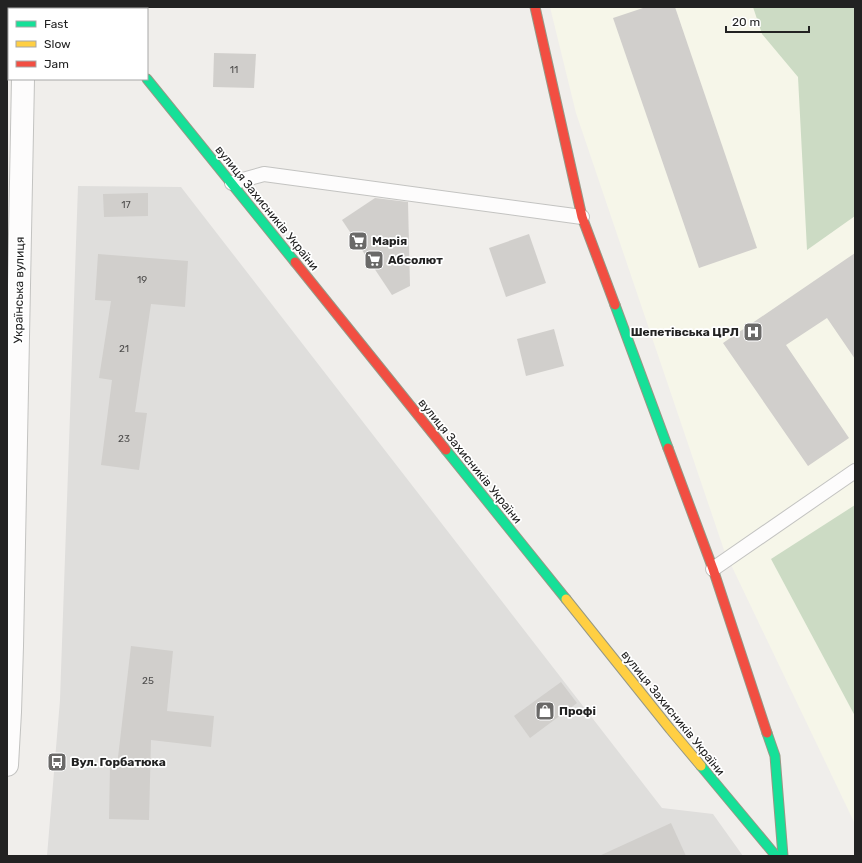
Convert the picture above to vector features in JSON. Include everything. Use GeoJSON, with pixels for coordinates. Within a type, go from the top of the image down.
{"type":"FeatureCollection","features":[{"type":"Feature","properties":{"kind":"main road"},"geometry":{"type":"LineString","coordinates":[[535,7],[582,217],[714,569],[775,756],[783,856]]}},
{"type":"Feature","properties":{"kind":"main road","name":"вулиця Захисників України"},"geometry":{"type":"LineString","coordinates":[[148,80],[670,729],[776,856]]}},
{"type":"Feature","properties":{"kind":"street","name":"Українська вулиця"},"geometry":{"type":"LineString","coordinates":[[7,765],[23,80]]}},
{"type":"Feature","properties":{"kind":"lane"},"geometry":{"type":"LineString","coordinates":[[232,183],[264,174],[582,217]]}},
{"type":"Feature","properties":{"kind":"lane"},"geometry":{"type":"LineString","coordinates":[[714,569],[855,471]]}},
{"type":"Feature","properties":{"kind":"shaded area","name":"Шепетівська ЦРЛ"},"geometry":{"type":"Polygon","coordinates":[[[550,7],[855,7],[855,824],[724,550],[576,113],[550,7]]]}},
{"type":"Feature","properties":{"kind":"shaded area"},"geometry":{"type":"Polygon","coordinates":[[[78,186],[181,187],[662,808],[713,814],[743,856],[47,856],[60,700],[78,186]]]}},
{"type":"Feature","properties":{"kind":"green space"},"geometry":{"type":"Polygon","coordinates":[[[753,7],[855,7],[855,216],[807,250],[798,77],[762,34],[753,7]]]}},
{"type":"Feature","properties":{"kind":"green space"},"geometry":{"type":"Polygon","coordinates":[[[855,505],[855,716],[771,559],[855,505]]]}},
{"type":"Feature","properties":{"kind":"building"},"geometry":{"type":"Polygon","coordinates":[[[646,7],[675,7],[757,248],[699,268],[613,18],[646,7]]]}},
{"type":"Feature","properties":{"kind":"building"},"geometry":{"type":"Polygon","coordinates":[[[214,53],[256,54],[254,88],[213,87],[214,53]]]}},
{"type":"Feature","properties":{"kind":"building"},"geometry":{"type":"Polygon","coordinates":[[[148,193],[148,216],[104,217],[103,194],[148,193]]]}},
{"type":"Feature","properties":{"kind":"building"},"geometry":{"type":"Polygon","coordinates":[[[375,198],[408,202],[410,286],[392,295],[342,220],[375,198]]]}},
{"type":"Feature","properties":{"kind":"building"},"geometry":{"type":"Polygon","coordinates":[[[529,234],[546,283],[506,297],[489,248],[529,234]]]}},
{"type":"Feature","properties":{"kind":"building"},"geometry":{"type":"Polygon","coordinates":[[[855,253],[855,359],[827,318],[786,345],[849,438],[808,466],[723,343],[855,253]]]}},
{"type":"Feature","properties":{"kind":"building"},"geometry":{"type":"Polygon","coordinates":[[[98,254],[188,261],[185,307],[151,304],[135,412],[147,413],[139,470],[101,465],[112,380],[99,378],[111,301],[95,300],[98,254]]]}},
{"type":"Feature","properties":{"kind":"building"},"geometry":{"type":"Polygon","coordinates":[[[554,329],[564,366],[526,376],[517,339],[554,329]]]}},
{"type":"Feature","properties":{"kind":"building"},"geometry":{"type":"Polygon","coordinates":[[[131,646],[173,651],[167,711],[214,716],[211,747],[151,740],[149,820],[109,819],[110,766],[117,766],[131,646]]]}},
{"type":"Feature","properties":{"kind":"building"},"geometry":{"type":"Polygon","coordinates":[[[561,682],[577,703],[530,738],[514,716],[561,682]]]}},
{"type":"Feature","properties":{"kind":"building"},"geometry":{"type":"Polygon","coordinates":[[[671,823],[686,856],[599,856],[671,823]]]}},
{"type":"Feature","properties":{"kind":"traffic: fast"},"geometry":{"type":"LineString","coordinates":[[148,80],[295,262]]}},
{"type":"Feature","properties":{"kind":"traffic: fast"},"geometry":{"type":"LineString","coordinates":[[615,305],[668,448]]}},
{"type":"Feature","properties":{"kind":"traffic: fast"},"geometry":{"type":"LineString","coordinates":[[446,450],[566,599]]}},
{"type":"Feature","properties":{"kind":"traffic: fast"},"geometry":{"type":"LineString","coordinates":[[767,733],[775,756],[783,856]]}},
{"type":"Feature","properties":{"kind":"traffic: fast"},"geometry":{"type":"LineString","coordinates":[[701,766],[776,856]]}},
{"type":"Feature","properties":{"kind":"traffic: slow"},"geometry":{"type":"LineString","coordinates":[[566,599],[701,766]]}},
{"type":"Feature","properties":{"kind":"traffic: jam"},"geometry":{"type":"LineString","coordinates":[[535,7],[582,217],[615,305]]}},
{"type":"Feature","properties":{"kind":"traffic: jam"},"geometry":{"type":"LineString","coordinates":[[295,262],[446,450]]}},
{"type":"Feature","properties":{"kind":"traffic: jam"},"geometry":{"type":"LineString","coordinates":[[668,448],[713,569],[767,733]]}},
{"type":"Feature","properties":{"kind":"place","name":"Марія"},"geometry":{"type":"Point","coordinates":[358,241]}},
{"type":"Feature","properties":{"kind":"place","name":"Абсолют"},"geometry":{"type":"Point","coordinates":[374,260]}},
{"type":"Feature","properties":{"kind":"place","name":"Шепетівська ЦРЛ"},"geometry":{"type":"Point","coordinates":[753,332]}},
{"type":"Feature","properties":{"kind":"place","name":"Профі"},"geometry":{"type":"Point","coordinates":[545,711]}},
{"type":"Feature","properties":{"kind":"place","name":"Вул. Горбатюка"},"geometry":{"type":"Point","coordinates":[57,762]}}]}
